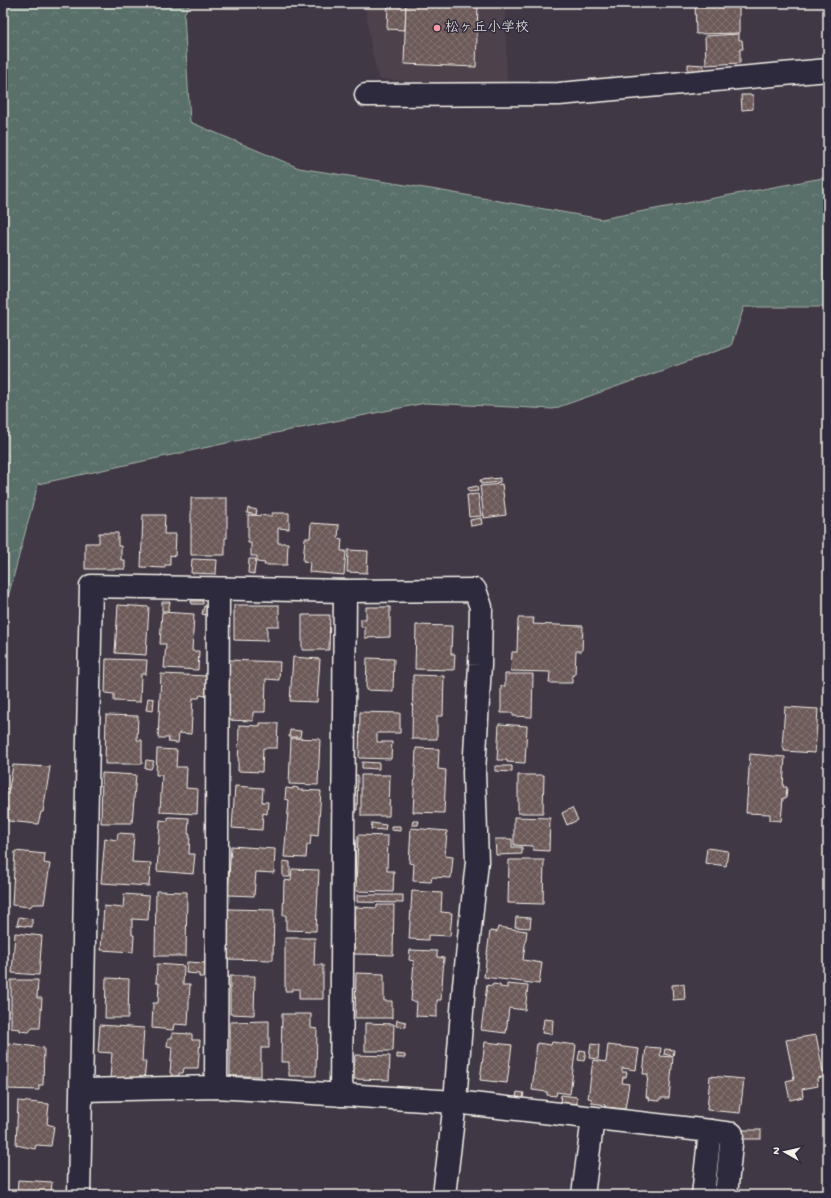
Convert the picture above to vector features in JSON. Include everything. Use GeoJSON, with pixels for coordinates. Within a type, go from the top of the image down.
{"type":"FeatureCollection","features":[{"type":"Feature","properties":{"kind":"street"},"geometry":{"type":"LineString","coordinates":[[366,95],[559,94],[828,70]]}},
{"type":"Feature","properties":{"kind":"street"},"geometry":{"type":"LineString","coordinates":[[79,1195],[91,586],[345,591],[475,590],[481,606],[480,665],[474,772],[477,862],[464,985],[455,1102],[444,1195]]}},
{"type":"Feature","properties":{"kind":"street"},"geometry":{"type":"LineString","coordinates":[[216,1087],[218,589]]}},
{"type":"Feature","properties":{"kind":"street"},"geometry":{"type":"LineString","coordinates":[[341,1095],[345,591]]}},
{"type":"Feature","properties":{"kind":"street"},"geometry":{"type":"LineString","coordinates":[[82,1090],[216,1087],[455,1102],[732,1134],[726,1195]]}},
{"type":"Feature","properties":{"kind":"street"},"geometry":{"type":"LineString","coordinates":[[583,1195],[592,1118]]}},
{"type":"Feature","properties":{"kind":"street"},"geometry":{"type":"LineString","coordinates":[[703,1195],[710,1131]]}},
{"type":"Feature","properties":{"kind":"shaded area","name":"松ヶ丘小学校"},"geometry":{"type":"Polygon","coordinates":[[[365,3],[505,3],[507,87],[379,79],[372,53],[365,3]]]}},
{"type":"Feature","properties":{"kind":"green space"},"geometry":{"type":"Polygon","coordinates":[[[3,3],[190,3],[184,14],[190,122],[299,168],[437,190],[601,219],[828,177],[828,307],[744,307],[731,346],[553,409],[425,403],[236,441],[38,484],[3,616],[3,3]]]}},
{"type":"Feature","properties":{"kind":"building"},"geometry":{"type":"Polygon","coordinates":[[[388,3],[406,3],[405,30],[387,29],[388,3]]]}},
{"type":"Feature","properties":{"kind":"building"},"geometry":{"type":"Polygon","coordinates":[[[406,3],[478,3],[476,67],[404,64],[406,3]]]}},
{"type":"Feature","properties":{"kind":"building"},"geometry":{"type":"Polygon","coordinates":[[[695,3],[739,3],[739,33],[696,34],[695,3]]]}},
{"type":"Feature","properties":{"kind":"building"},"geometry":{"type":"Polygon","coordinates":[[[739,34],[739,40],[742,40],[743,49],[740,49],[740,63],[706,65],[705,36],[739,34]]]}},
{"type":"Feature","properties":{"kind":"building"},"geometry":{"type":"Polygon","coordinates":[[[688,64],[704,65],[703,73],[688,73],[688,64]]]}},
{"type":"Feature","properties":{"kind":"building"},"geometry":{"type":"Polygon","coordinates":[[[741,95],[753,95],[753,109],[742,110],[741,95]]]}},
{"type":"Feature","properties":{"kind":"building"},"geometry":{"type":"Polygon","coordinates":[[[500,478],[500,482],[481,484],[480,480],[500,478]]]}},
{"type":"Feature","properties":{"kind":"building"},"geometry":{"type":"Polygon","coordinates":[[[502,484],[506,515],[484,518],[480,486],[502,484]]]}},
{"type":"Feature","properties":{"kind":"building"},"geometry":{"type":"Polygon","coordinates":[[[477,486],[478,491],[469,492],[468,488],[477,486]]]}},
{"type":"Feature","properties":{"kind":"building"},"geometry":{"type":"Polygon","coordinates":[[[478,494],[481,516],[469,517],[467,495],[478,494]]]}},
{"type":"Feature","properties":{"kind":"building"},"geometry":{"type":"Polygon","coordinates":[[[191,498],[227,498],[227,538],[225,538],[225,555],[191,555],[191,498]]]}},
{"type":"Feature","properties":{"kind":"building"},"geometry":{"type":"Polygon","coordinates":[[[248,508],[257,510],[256,515],[247,513],[248,508]]]}},
{"type":"Feature","properties":{"kind":"building"},"geometry":{"type":"Polygon","coordinates":[[[272,513],[289,513],[289,529],[278,528],[278,543],[288,543],[287,565],[264,565],[265,563],[257,562],[257,556],[251,556],[251,543],[248,543],[248,515],[272,516],[272,513]]]}},
{"type":"Feature","properties":{"kind":"building"},"geometry":{"type":"Polygon","coordinates":[[[143,515],[165,515],[164,534],[176,534],[175,556],[170,555],[170,565],[165,565],[165,568],[141,567],[143,515]]]}},
{"type":"Feature","properties":{"kind":"building"},"geometry":{"type":"Polygon","coordinates":[[[481,518],[482,524],[471,526],[470,520],[481,518]]]}},
{"type":"Feature","properties":{"kind":"building"},"geometry":{"type":"Polygon","coordinates":[[[311,523],[339,525],[338,538],[342,539],[341,551],[346,551],[344,575],[309,572],[310,562],[303,561],[305,538],[310,538],[311,523]]]}},
{"type":"Feature","properties":{"kind":"building"},"geometry":{"type":"Polygon","coordinates":[[[99,533],[118,533],[118,546],[121,546],[121,560],[125,560],[125,569],[85,569],[85,543],[99,543],[99,533]]]}},
{"type":"Feature","properties":{"kind":"building"},"geometry":{"type":"Polygon","coordinates":[[[348,550],[368,551],[367,573],[347,572],[348,550]]]}},
{"type":"Feature","properties":{"kind":"building"},"geometry":{"type":"Polygon","coordinates":[[[192,559],[217,560],[216,574],[191,573],[192,559]]]}},
{"type":"Feature","properties":{"kind":"building"},"geometry":{"type":"Polygon","coordinates":[[[249,559],[256,559],[254,574],[248,573],[249,559]]]}},
{"type":"Feature","properties":{"kind":"building"},"geometry":{"type":"Polygon","coordinates":[[[191,601],[203,601],[203,604],[192,604],[191,601]]]}},
{"type":"Feature","properties":{"kind":"building"},"geometry":{"type":"Polygon","coordinates":[[[162,602],[170,602],[168,611],[162,611],[162,602]]]}},
{"type":"Feature","properties":{"kind":"building"},"geometry":{"type":"Polygon","coordinates":[[[118,605],[149,607],[146,655],[115,653],[118,605]]]}},
{"type":"Feature","properties":{"kind":"building"},"geometry":{"type":"Polygon","coordinates":[[[234,605],[279,605],[279,626],[267,626],[267,641],[234,640],[234,605]]]}},
{"type":"Feature","properties":{"kind":"building"},"geometry":{"type":"Polygon","coordinates":[[[204,606],[209,607],[207,615],[202,614],[204,606]]]}},
{"type":"Feature","properties":{"kind":"building"},"geometry":{"type":"Polygon","coordinates":[[[366,607],[390,607],[390,637],[365,638],[365,627],[361,627],[361,619],[366,619],[366,607]]]}},
{"type":"Feature","properties":{"kind":"building"},"geometry":{"type":"Polygon","coordinates":[[[162,612],[194,614],[192,651],[199,651],[198,670],[164,668],[166,644],[160,644],[162,612]]]}},
{"type":"Feature","properties":{"kind":"building"},"geometry":{"type":"Polygon","coordinates":[[[302,615],[330,615],[329,650],[302,650],[302,615]]]}},
{"type":"Feature","properties":{"kind":"building"},"geometry":{"type":"Polygon","coordinates":[[[518,618],[534,618],[533,624],[583,626],[582,651],[576,651],[575,675],[572,675],[572,683],[549,683],[550,672],[511,671],[512,652],[517,652],[518,618]]]}},
{"type":"Feature","properties":{"kind":"building"},"geometry":{"type":"Polygon","coordinates":[[[416,625],[452,626],[451,654],[455,654],[454,670],[415,669],[416,625]]]}},
{"type":"Feature","properties":{"kind":"building"},"geometry":{"type":"Polygon","coordinates":[[[293,657],[320,659],[317,702],[290,701],[293,657]]]}},
{"type":"Feature","properties":{"kind":"building"},"geometry":{"type":"Polygon","coordinates":[[[367,658],[394,659],[393,691],[366,690],[367,658]]]}},
{"type":"Feature","properties":{"kind":"building"},"geometry":{"type":"Polygon","coordinates":[[[106,659],[147,660],[146,674],[141,674],[140,702],[114,701],[114,694],[105,693],[106,659]]]}},
{"type":"Feature","properties":{"kind":"building"},"geometry":{"type":"Polygon","coordinates":[[[229,660],[280,662],[279,680],[266,679],[265,712],[253,712],[253,721],[226,720],[229,660]]]}},
{"type":"Feature","properties":{"kind":"building"},"geometry":{"type":"Polygon","coordinates":[[[161,674],[207,676],[206,696],[200,695],[199,698],[193,698],[191,734],[179,733],[178,743],[168,742],[169,738],[158,738],[161,674]]]}},
{"type":"Feature","properties":{"kind":"building"},"geometry":{"type":"Polygon","coordinates":[[[505,674],[533,674],[532,717],[513,716],[513,713],[501,713],[501,686],[505,686],[505,674]]]}},
{"type":"Feature","properties":{"kind":"building"},"geometry":{"type":"Polygon","coordinates":[[[413,675],[444,676],[443,716],[437,716],[437,739],[412,739],[413,675]]]}},
{"type":"Feature","properties":{"kind":"building"},"geometry":{"type":"Polygon","coordinates":[[[148,698],[154,699],[153,711],[146,710],[148,698]]]}},
{"type":"Feature","properties":{"kind":"building"},"geometry":{"type":"Polygon","coordinates":[[[785,707],[818,709],[815,753],[784,751],[784,747],[782,747],[785,707]]]}},
{"type":"Feature","properties":{"kind":"building"},"geometry":{"type":"Polygon","coordinates":[[[360,712],[400,713],[400,733],[377,733],[377,742],[392,742],[391,759],[359,758],[360,712]]]}},
{"type":"Feature","properties":{"kind":"building"},"geometry":{"type":"Polygon","coordinates":[[[106,715],[138,716],[137,740],[142,740],[142,764],[105,764],[106,715]]]}},
{"type":"Feature","properties":{"kind":"building"},"geometry":{"type":"Polygon","coordinates":[[[260,723],[278,723],[277,748],[263,748],[262,772],[238,771],[239,725],[260,726],[260,723]]]}},
{"type":"Feature","properties":{"kind":"building"},"geometry":{"type":"Polygon","coordinates":[[[499,724],[527,726],[525,763],[497,760],[499,724]]]}},
{"type":"Feature","properties":{"kind":"building"},"geometry":{"type":"Polygon","coordinates":[[[290,730],[301,731],[300,737],[289,737],[290,730]]]}},
{"type":"Feature","properties":{"kind":"building"},"geometry":{"type":"Polygon","coordinates":[[[291,738],[320,739],[318,785],[289,784],[291,738]]]}},
{"type":"Feature","properties":{"kind":"building"},"geometry":{"type":"Polygon","coordinates":[[[416,748],[439,749],[438,769],[446,770],[444,813],[413,812],[416,748]]]}},
{"type":"Feature","properties":{"kind":"building"},"geometry":{"type":"Polygon","coordinates":[[[157,749],[177,750],[176,767],[187,767],[186,788],[198,789],[197,814],[160,812],[162,775],[156,775],[157,749]]]}},
{"type":"Feature","properties":{"kind":"building"},"geometry":{"type":"Polygon","coordinates":[[[750,754],[785,757],[783,787],[787,787],[786,798],[783,798],[781,821],[770,820],[770,814],[746,813],[750,754]]]}},
{"type":"Feature","properties":{"kind":"building"},"geometry":{"type":"Polygon","coordinates":[[[146,760],[154,761],[151,769],[145,768],[146,760]]]}},
{"type":"Feature","properties":{"kind":"building"},"geometry":{"type":"Polygon","coordinates":[[[362,762],[379,763],[379,769],[362,768],[362,762]]]}},
{"type":"Feature","properties":{"kind":"building"},"geometry":{"type":"Polygon","coordinates":[[[13,765],[50,767],[43,812],[41,812],[38,824],[8,821],[8,810],[3,809],[3,799],[5,788],[9,789],[13,765]]]}},
{"type":"Feature","properties":{"kind":"building"},"geometry":{"type":"Polygon","coordinates":[[[495,766],[512,766],[512,772],[495,771],[495,766]]]}},
{"type":"Feature","properties":{"kind":"building"},"geometry":{"type":"Polygon","coordinates":[[[102,773],[136,775],[132,823],[101,823],[102,773]]]}},
{"type":"Feature","properties":{"kind":"building"},"geometry":{"type":"Polygon","coordinates":[[[354,775],[358,775],[357,810],[354,810],[354,775]]]}},
{"type":"Feature","properties":{"kind":"building"},"geometry":{"type":"Polygon","coordinates":[[[361,775],[390,775],[389,816],[361,816],[361,775]]]}},
{"type":"Feature","properties":{"kind":"building"},"geometry":{"type":"Polygon","coordinates":[[[518,775],[544,775],[543,813],[518,813],[518,775]]]}},
{"type":"Feature","properties":{"kind":"building"},"geometry":{"type":"Polygon","coordinates":[[[235,786],[263,788],[262,802],[268,802],[267,814],[263,813],[262,830],[232,828],[235,786]]]}},
{"type":"Feature","properties":{"kind":"building"},"geometry":{"type":"Polygon","coordinates":[[[293,787],[298,788],[298,790],[321,791],[318,836],[311,835],[310,845],[307,845],[306,858],[284,857],[289,800],[285,799],[286,788],[293,789],[293,787]]]}},
{"type":"Feature","properties":{"kind":"building"},"geometry":{"type":"Polygon","coordinates":[[[572,808],[578,820],[567,825],[562,813],[572,808]]]}},
{"type":"Feature","properties":{"kind":"building"},"geometry":{"type":"Polygon","coordinates":[[[168,817],[189,818],[189,854],[195,854],[193,874],[157,871],[160,820],[168,821],[168,817]]]}},
{"type":"Feature","properties":{"kind":"building"},"geometry":{"type":"Polygon","coordinates":[[[514,817],[550,818],[549,851],[533,850],[533,846],[514,845],[514,817]]]}},
{"type":"Feature","properties":{"kind":"building"},"geometry":{"type":"Polygon","coordinates":[[[413,821],[419,821],[418,825],[412,825],[413,821]]]}},
{"type":"Feature","properties":{"kind":"building"},"geometry":{"type":"Polygon","coordinates":[[[372,823],[386,825],[385,830],[371,829],[372,823]]]}},
{"type":"Feature","properties":{"kind":"building"},"geometry":{"type":"Polygon","coordinates":[[[391,826],[400,826],[400,831],[391,830],[391,826]]]}},
{"type":"Feature","properties":{"kind":"building"},"geometry":{"type":"Polygon","coordinates":[[[411,828],[447,831],[445,856],[453,857],[451,878],[432,877],[431,882],[413,881],[414,864],[409,863],[411,828]]]}},
{"type":"Feature","properties":{"kind":"building"},"geometry":{"type":"Polygon","coordinates":[[[118,833],[134,834],[132,862],[151,863],[149,886],[101,883],[105,838],[117,840],[118,833]]]}},
{"type":"Feature","properties":{"kind":"building"},"geometry":{"type":"Polygon","coordinates":[[[358,835],[388,836],[387,871],[394,871],[393,892],[356,891],[358,835]]]}},
{"type":"Feature","properties":{"kind":"building"},"geometry":{"type":"Polygon","coordinates":[[[495,839],[512,839],[512,847],[522,847],[522,854],[496,855],[495,839]]]}},
{"type":"Feature","properties":{"kind":"building"},"geometry":{"type":"Polygon","coordinates":[[[354,840],[356,840],[355,884],[353,884],[354,840]]]}},
{"type":"Feature","properties":{"kind":"building"},"geometry":{"type":"Polygon","coordinates":[[[231,846],[275,849],[274,873],[256,872],[254,896],[228,895],[231,846]]]}},
{"type":"Feature","properties":{"kind":"building"},"geometry":{"type":"Polygon","coordinates":[[[707,848],[728,851],[726,866],[705,863],[707,848]]]}},
{"type":"Feature","properties":{"kind":"building"},"geometry":{"type":"Polygon","coordinates":[[[15,851],[45,854],[44,863],[50,864],[44,904],[33,904],[30,907],[12,905],[15,851]]]}},
{"type":"Feature","properties":{"kind":"building"},"geometry":{"type":"Polygon","coordinates":[[[509,860],[544,860],[543,904],[508,903],[509,860]]]}},
{"type":"Feature","properties":{"kind":"building"},"geometry":{"type":"Polygon","coordinates":[[[283,861],[290,862],[290,877],[283,877],[283,861]]]}},
{"type":"Feature","properties":{"kind":"building"},"geometry":{"type":"Polygon","coordinates":[[[292,869],[319,870],[316,931],[286,930],[286,915],[283,915],[284,880],[291,881],[292,869]]]}},
{"type":"Feature","properties":{"kind":"building"},"geometry":{"type":"Polygon","coordinates":[[[156,891],[187,892],[186,956],[155,956],[156,891]]]}},
{"type":"Feature","properties":{"kind":"building"},"geometry":{"type":"Polygon","coordinates":[[[412,891],[442,893],[441,912],[452,913],[450,936],[428,935],[428,940],[409,939],[412,891]]]}},
{"type":"Feature","properties":{"kind":"building"},"geometry":{"type":"Polygon","coordinates":[[[124,894],[149,896],[148,920],[132,919],[132,935],[134,935],[133,952],[101,950],[104,906],[123,908],[124,894]]]}},
{"type":"Feature","properties":{"kind":"building"},"geometry":{"type":"Polygon","coordinates":[[[357,895],[403,895],[403,903],[357,902],[357,895]]]}},
{"type":"Feature","properties":{"kind":"building"},"geometry":{"type":"Polygon","coordinates":[[[377,905],[394,905],[393,955],[354,954],[355,907],[377,908],[377,905]]]}},
{"type":"Feature","properties":{"kind":"building"},"geometry":{"type":"Polygon","coordinates":[[[227,909],[274,910],[273,960],[225,959],[227,909]]]}},
{"type":"Feature","properties":{"kind":"building"},"geometry":{"type":"Polygon","coordinates":[[[19,917],[32,919],[32,927],[17,925],[19,917]]]}},
{"type":"Feature","properties":{"kind":"building"},"geometry":{"type":"Polygon","coordinates":[[[516,917],[531,918],[530,928],[515,927],[516,917]]]}},
{"type":"Feature","properties":{"kind":"building"},"geometry":{"type":"Polygon","coordinates":[[[498,927],[527,931],[523,960],[542,963],[539,984],[484,977],[490,931],[497,932],[498,927]]]}},
{"type":"Feature","properties":{"kind":"building"},"geometry":{"type":"Polygon","coordinates":[[[15,933],[42,936],[39,975],[12,973],[15,933]]]}},
{"type":"Feature","properties":{"kind":"building"},"geometry":{"type":"Polygon","coordinates":[[[285,938],[315,938],[314,965],[323,965],[323,999],[299,999],[299,989],[285,991],[285,938]]]}},
{"type":"Feature","properties":{"kind":"building"},"geometry":{"type":"Polygon","coordinates":[[[410,950],[437,951],[437,957],[444,958],[441,1000],[437,1000],[437,1017],[416,1016],[417,1002],[411,1001],[414,961],[409,960],[410,950]]]}},
{"type":"Feature","properties":{"kind":"building"},"geometry":{"type":"Polygon","coordinates":[[[187,962],[205,963],[205,977],[199,977],[199,974],[186,973],[187,962]]]}},
{"type":"Feature","properties":{"kind":"building"},"geometry":{"type":"Polygon","coordinates":[[[157,964],[184,966],[183,984],[190,984],[188,1025],[174,1024],[173,1030],[152,1028],[153,1003],[158,1003],[159,983],[156,983],[157,964]]]}},
{"type":"Feature","properties":{"kind":"building"},"geometry":{"type":"Polygon","coordinates":[[[356,973],[384,974],[384,1001],[392,1001],[392,1018],[355,1018],[356,973]]]}},
{"type":"Feature","properties":{"kind":"building"},"geometry":{"type":"Polygon","coordinates":[[[230,976],[255,976],[254,1015],[230,1014],[230,976]]]}},
{"type":"Feature","properties":{"kind":"building"},"geometry":{"type":"Polygon","coordinates":[[[106,978],[129,979],[128,1018],[105,1018],[106,978]]]}},
{"type":"Feature","properties":{"kind":"building"},"geometry":{"type":"Polygon","coordinates":[[[11,980],[38,980],[37,998],[42,998],[40,1028],[32,1028],[29,1032],[11,1028],[11,980]]]}},
{"type":"Feature","properties":{"kind":"building"},"geometry":{"type":"Polygon","coordinates":[[[493,984],[507,988],[507,984],[528,986],[525,1010],[509,1008],[506,1033],[481,1030],[487,985],[492,986],[493,984]]]}},
{"type":"Feature","properties":{"kind":"building"},"geometry":{"type":"Polygon","coordinates":[[[684,984],[685,999],[673,1000],[672,985],[684,984]]]}},
{"type":"Feature","properties":{"kind":"building"},"geometry":{"type":"Polygon","coordinates":[[[282,1014],[311,1014],[311,1028],[317,1029],[316,1076],[289,1076],[289,1062],[281,1062],[282,1014]]]}},
{"type":"Feature","properties":{"kind":"building"},"geometry":{"type":"Polygon","coordinates":[[[544,1019],[553,1020],[552,1034],[542,1033],[544,1019]]]}},
{"type":"Feature","properties":{"kind":"building"},"geometry":{"type":"Polygon","coordinates":[[[397,1020],[406,1022],[406,1027],[396,1026],[397,1020]]]}},
{"type":"Feature","properties":{"kind":"building"},"geometry":{"type":"Polygon","coordinates":[[[269,1021],[269,1048],[261,1048],[261,1076],[230,1076],[230,1022],[269,1021]]]}},
{"type":"Feature","properties":{"kind":"building"},"geometry":{"type":"Polygon","coordinates":[[[365,1023],[394,1024],[393,1051],[365,1051],[365,1023]]]}},
{"type":"Feature","properties":{"kind":"building"},"geometry":{"type":"Polygon","coordinates":[[[100,1025],[144,1028],[142,1061],[146,1061],[144,1081],[110,1078],[112,1053],[98,1052],[100,1025]]]}},
{"type":"Feature","properties":{"kind":"building"},"geometry":{"type":"Polygon","coordinates":[[[172,1033],[192,1034],[192,1040],[200,1040],[198,1068],[184,1068],[183,1073],[179,1073],[179,1076],[175,1077],[172,1077],[172,1074],[170,1073],[172,1047],[167,1046],[168,1038],[172,1038],[172,1033]]]}},
{"type":"Feature","properties":{"kind":"building"},"geometry":{"type":"Polygon","coordinates":[[[816,1035],[824,1077],[817,1078],[818,1086],[802,1089],[803,1097],[790,1100],[786,1081],[794,1079],[786,1040],[816,1035]]]}},
{"type":"Feature","properties":{"kind":"building"},"geometry":{"type":"Polygon","coordinates":[[[485,1042],[512,1045],[507,1083],[480,1080],[485,1042]]]}},
{"type":"Feature","properties":{"kind":"building"},"geometry":{"type":"Polygon","coordinates":[[[552,1042],[576,1045],[570,1094],[557,1092],[556,1096],[547,1095],[547,1092],[532,1090],[537,1043],[551,1045],[552,1042]]]}},
{"type":"Feature","properties":{"kind":"building"},"geometry":{"type":"Polygon","coordinates":[[[9,1043],[44,1048],[43,1085],[39,1085],[39,1090],[6,1089],[9,1043]]]}},
{"type":"Feature","properties":{"kind":"building"},"geometry":{"type":"Polygon","coordinates":[[[591,1044],[599,1045],[598,1059],[589,1058],[591,1044]]]}},
{"type":"Feature","properties":{"kind":"building"},"geometry":{"type":"Polygon","coordinates":[[[608,1045],[639,1049],[636,1070],[622,1068],[622,1072],[627,1072],[626,1077],[623,1077],[622,1083],[629,1084],[625,1109],[605,1107],[605,1105],[592,1103],[592,1099],[588,1098],[593,1060],[606,1062],[608,1045]]]}},
{"type":"Feature","properties":{"kind":"building"},"geometry":{"type":"Polygon","coordinates":[[[646,1047],[661,1048],[660,1056],[673,1057],[669,1098],[660,1098],[660,1101],[649,1100],[650,1098],[646,1097],[648,1074],[643,1074],[646,1047]]]}},
{"type":"Feature","properties":{"kind":"building"},"geometry":{"type":"Polygon","coordinates":[[[665,1049],[674,1050],[673,1056],[664,1054],[665,1049]]]}},
{"type":"Feature","properties":{"kind":"building"},"geometry":{"type":"Polygon","coordinates":[[[580,1050],[586,1051],[584,1061],[578,1060],[580,1050]]]}},
{"type":"Feature","properties":{"kind":"building"},"geometry":{"type":"Polygon","coordinates":[[[397,1054],[405,1055],[405,1058],[397,1058],[397,1054]]]}},
{"type":"Feature","properties":{"kind":"building"},"geometry":{"type":"Polygon","coordinates":[[[355,1055],[390,1056],[389,1080],[354,1079],[355,1055]]]}},
{"type":"Feature","properties":{"kind":"building"},"geometry":{"type":"Polygon","coordinates":[[[710,1076],[744,1079],[740,1113],[707,1110],[710,1076]]]}},
{"type":"Feature","properties":{"kind":"building"},"geometry":{"type":"Polygon","coordinates":[[[517,1092],[524,1093],[523,1098],[516,1097],[517,1092]]]}},
{"type":"Feature","properties":{"kind":"building"},"geometry":{"type":"Polygon","coordinates":[[[561,1095],[577,1097],[577,1104],[560,1102],[561,1095]]]}},
{"type":"Feature","properties":{"kind":"building"},"geometry":{"type":"Polygon","coordinates":[[[18,1101],[49,1104],[47,1124],[54,1126],[51,1146],[36,1145],[35,1149],[16,1145],[18,1101]]]}},
{"type":"Feature","properties":{"kind":"building"},"geometry":{"type":"Polygon","coordinates":[[[741,1130],[761,1130],[761,1139],[741,1139],[741,1130]]]}},
{"type":"Feature","properties":{"kind":"building"},"geometry":{"type":"Polygon","coordinates":[[[18,1180],[52,1182],[51,1195],[17,1195],[18,1180]]]}},
{"type":"Feature","properties":{"kind":"place","name":"松ヶ丘小学校"},"geometry":{"type":"Point","coordinates":[437,28]}}]}
